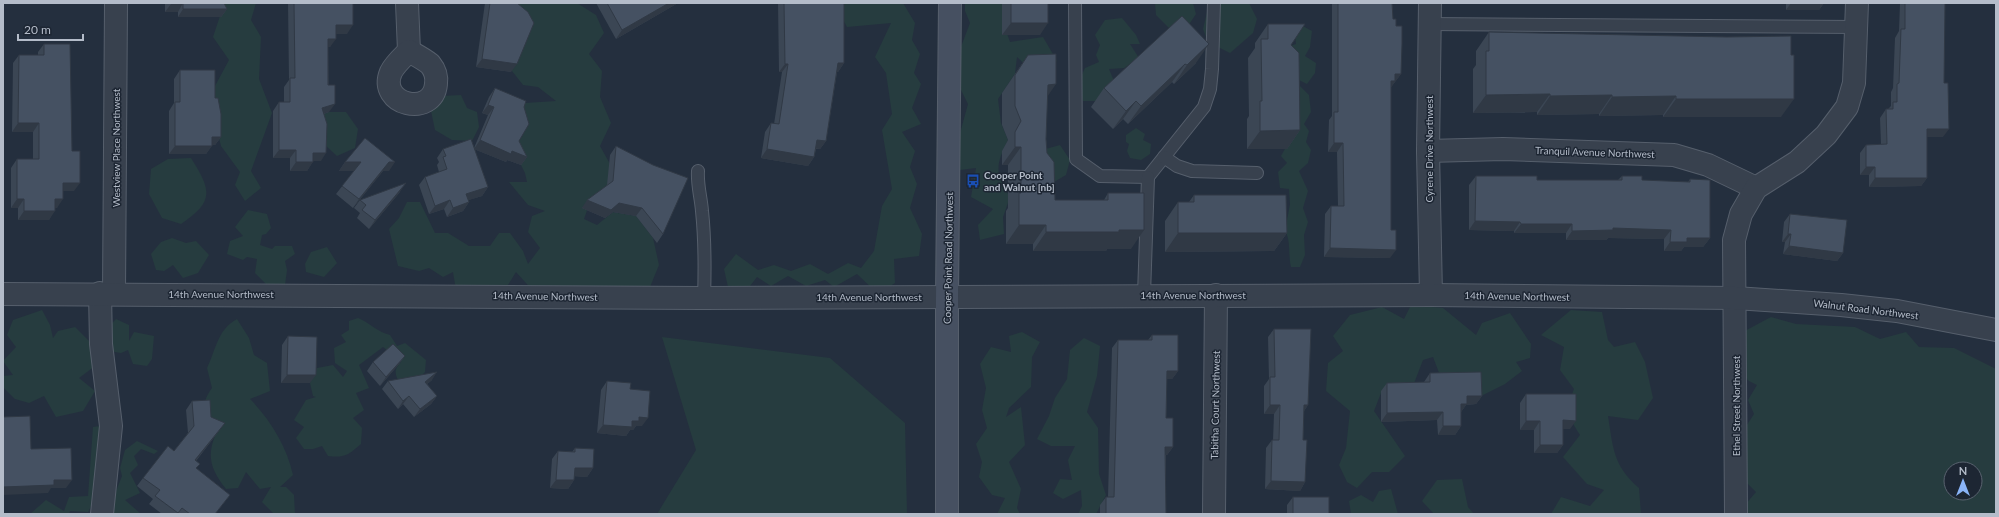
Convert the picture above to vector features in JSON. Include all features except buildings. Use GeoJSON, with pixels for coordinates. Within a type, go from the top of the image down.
{"type":"FeatureCollection","features":[{"type":"Feature","properties":{"kind":"main road","name":"Cooper Point Road Northwest"},"geometry":{"type":"LineString","coordinates":[[947,514],[947,298],[950,3]]}},
{"type":"Feature","properties":{"kind":"street","name":"Westview Place Northwest"},"geometry":{"type":"LineString","coordinates":[[102,514],[111,426],[101,344],[107,293],[116,3]]}},
{"type":"Feature","properties":{"kind":"street"},"geometry":{"type":"LineString","coordinates":[[407,3],[409,51]]}},
{"type":"Feature","properties":{"kind":"street"},"geometry":{"type":"LineString","coordinates":[[1756,188],[1797,162],[1826,135],[1847,107],[1854,83],[1857,27],[1856,3]]}},
{"type":"Feature","properties":{"kind":"street","name":"Cyrene Drive Northwest"},"geometry":{"type":"LineString","coordinates":[[1429,14],[1428,151],[1431,295]]}},
{"type":"Feature","properties":{"kind":"street","name":"Tranquil Avenue Northwest"},"geometry":{"type":"LineString","coordinates":[[1428,151],[1503,149],[1674,155],[1708,165],[1756,188]]}},
{"type":"Feature","properties":{"kind":"street","name":"Ethel Street Northwest"},"geometry":{"type":"LineString","coordinates":[[1736,514],[1734,240],[1741,214],[1756,188]]}},
{"type":"Feature","properties":{"kind":"street","name":"14th Avenue Northwest"},"geometry":{"type":"LineString","coordinates":[[3,294],[107,293],[704,298],[947,298],[1216,295],[1431,295],[1735,298]]}},
{"type":"Feature","properties":{"kind":"street","name":"Tabitha Court Northwest"},"geometry":{"type":"LineString","coordinates":[[1214,514],[1216,295]]}},
{"type":"Feature","properties":{"kind":"street","name":"Walnut Road Northwest"},"geometry":{"type":"LineString","coordinates":[[1735,298],[1841,304],[1897,311],[1996,330]]}},
{"type":"Feature","properties":{"kind":"lane"},"geometry":{"type":"LineString","coordinates":[[1075,3],[1076,159],[1100,176],[1148,177]]}},
{"type":"Feature","properties":{"kind":"lane"},"geometry":{"type":"LineString","coordinates":[[1144,296],[1148,177],[1204,106],[1210,89],[1212,69],[1214,3]]}},
{"type":"Feature","properties":{"kind":"lane"},"geometry":{"type":"LineString","coordinates":[[1429,14],[1857,27]]}},
{"type":"Feature","properties":{"kind":"lane"},"geometry":{"type":"LineString","coordinates":[[1164,157],[1177,166],[1192,171],[1257,173]]}},
{"type":"Feature","properties":{"kind":"lane"},"geometry":{"type":"LineString","coordinates":[[698,171],[697,185],[702,209],[705,250],[704,298]]}},
{"type":"Feature","properties":{"kind":"green space"},"geometry":{"type":"Polygon","coordinates":[[[215,3],[256,3],[251,20],[261,37],[259,79],[272,113],[251,171],[261,188],[245,201],[235,185],[240,172],[221,146],[213,115],[215,86],[229,60],[213,37],[220,16],[215,3]]]}},
{"type":"Feature","properties":{"kind":"green space"},"geometry":{"type":"Polygon","coordinates":[[[509,3],[577,3],[596,15],[604,33],[589,54],[602,71],[600,97],[611,123],[600,146],[610,164],[607,190],[590,202],[584,219],[597,225],[613,212],[636,216],[653,238],[659,265],[650,287],[591,288],[579,286],[567,305],[545,304],[516,272],[508,285],[478,302],[456,290],[453,272],[443,277],[429,268],[419,271],[398,266],[389,229],[399,218],[407,202],[420,202],[435,233],[448,233],[469,246],[490,246],[499,233],[510,233],[523,251],[528,264],[540,248],[528,232],[532,216],[545,211],[528,205],[509,182],[527,182],[525,173],[513,149],[523,135],[518,116],[525,103],[556,101],[538,87],[523,85],[512,71],[509,3]]]}},
{"type":"Feature","properties":{"kind":"green space"},"geometry":{"type":"Polygon","coordinates":[[[834,3],[903,3],[915,23],[912,40],[920,54],[914,73],[921,84],[912,108],[921,124],[902,132],[915,151],[910,167],[917,184],[910,208],[922,234],[919,256],[894,259],[895,283],[878,294],[857,274],[834,287],[825,280],[806,286],[788,276],[771,286],[757,277],[747,290],[728,287],[724,269],[736,254],[758,270],[774,265],[791,271],[810,264],[828,274],[848,263],[861,268],[874,251],[882,206],[892,189],[882,130],[892,114],[886,73],[875,57],[891,23],[847,27],[834,3]]]}},
{"type":"Feature","properties":{"kind":"green space"},"geometry":{"type":"Polygon","coordinates":[[[965,3],[1007,3],[1003,22],[1010,42],[1043,37],[1057,61],[1037,76],[1017,57],[1015,74],[998,99],[1001,123],[1008,140],[1001,156],[998,169],[1005,189],[1010,197],[1003,217],[1004,234],[980,240],[978,225],[993,209],[971,197],[976,168],[960,170],[959,137],[968,104],[958,84],[959,52],[970,23],[965,11],[965,3]]]}},
{"type":"Feature","properties":{"kind":"green space"},"geometry":{"type":"Polygon","coordinates":[[[1155,3],[1193,3],[1196,14],[1188,26],[1172,31],[1156,15],[1155,3]]]}},
{"type":"Feature","properties":{"kind":"green space"},"geometry":{"type":"Polygon","coordinates":[[[1216,3],[1249,3],[1257,19],[1253,33],[1230,53],[1208,42],[1203,29],[1208,8],[1216,3]]]}},
{"type":"Feature","properties":{"kind":"green space"},"geometry":{"type":"Polygon","coordinates":[[[1122,18],[1136,35],[1140,44],[1130,44],[1139,58],[1124,68],[1109,69],[1114,81],[1103,101],[1083,101],[1078,84],[1085,68],[1099,62],[1096,55],[1100,45],[1095,35],[1105,20],[1122,18]]]}},
{"type":"Feature","properties":{"kind":"green space"},"geometry":{"type":"Polygon","coordinates":[[[1299,24],[1312,31],[1310,47],[1305,56],[1316,63],[1315,73],[1307,84],[1291,76],[1290,46],[1296,44],[1295,36],[1299,24]]]}},
{"type":"Feature","properties":{"kind":"green space"},"geometry":{"type":"Polygon","coordinates":[[[1297,83],[1309,95],[1311,112],[1304,124],[1309,131],[1306,142],[1311,150],[1308,163],[1299,171],[1308,191],[1303,208],[1308,222],[1304,235],[1305,255],[1300,267],[1291,267],[1289,243],[1285,231],[1290,204],[1289,189],[1280,188],[1278,172],[1287,163],[1281,156],[1286,147],[1297,83]]]}},
{"type":"Feature","properties":{"kind":"green space"},"geometry":{"type":"Polygon","coordinates":[[[461,95],[467,108],[477,112],[479,127],[472,141],[452,140],[435,130],[431,111],[441,96],[461,95]]]}},
{"type":"Feature","properties":{"kind":"green space"},"geometry":{"type":"Polygon","coordinates":[[[329,112],[346,112],[358,129],[355,148],[337,156],[324,144],[324,114],[329,112]]]}},
{"type":"Feature","properties":{"kind":"green space"},"geometry":{"type":"Polygon","coordinates":[[[1136,128],[1145,134],[1143,140],[1151,144],[1150,154],[1141,160],[1130,158],[1127,151],[1129,144],[1126,142],[1126,135],[1136,128]]]}},
{"type":"Feature","properties":{"kind":"green space"},"geometry":{"type":"Polygon","coordinates":[[[1060,145],[1070,160],[1066,175],[1054,182],[1042,150],[1060,145]]]}},
{"type":"Feature","properties":{"kind":"green space"},"geometry":{"type":"Polygon","coordinates":[[[191,158],[203,179],[206,187],[206,194],[200,208],[181,224],[162,218],[149,194],[151,169],[168,159],[191,158]]]}},
{"type":"Feature","properties":{"kind":"green space"},"geometry":{"type":"Polygon","coordinates":[[[248,210],[267,214],[271,228],[266,234],[262,235],[260,245],[272,249],[275,246],[292,246],[295,254],[285,261],[287,270],[285,285],[267,285],[255,273],[257,259],[247,257],[243,260],[227,254],[230,241],[243,236],[235,227],[248,210]]]}},
{"type":"Feature","properties":{"kind":"green space"},"geometry":{"type":"Polygon","coordinates":[[[172,238],[186,243],[196,241],[209,255],[198,273],[183,278],[173,265],[164,271],[156,270],[151,254],[161,242],[172,238]]]}},
{"type":"Feature","properties":{"kind":"green space"},"geometry":{"type":"Polygon","coordinates":[[[327,247],[337,263],[324,277],[306,272],[305,264],[311,252],[327,247]]]}},
{"type":"Feature","properties":{"kind":"green space"},"geometry":{"type":"Polygon","coordinates":[[[1411,305],[1443,308],[1476,335],[1482,323],[1510,313],[1531,344],[1530,358],[1516,362],[1522,371],[1505,384],[1471,401],[1441,378],[1433,357],[1423,360],[1413,386],[1381,393],[1374,411],[1405,456],[1389,472],[1372,472],[1357,488],[1347,482],[1339,465],[1346,448],[1350,411],[1326,391],[1328,363],[1343,351],[1333,336],[1350,315],[1382,307],[1404,319],[1411,305]]]}},
{"type":"Feature","properties":{"kind":"green space"},"geometry":{"type":"Polygon","coordinates":[[[42,310],[50,325],[53,338],[58,331],[75,327],[92,344],[95,366],[79,378],[95,391],[83,411],[56,417],[44,396],[29,403],[15,399],[3,387],[3,376],[13,375],[3,361],[16,347],[7,335],[13,320],[42,310]]]}},
{"type":"Feature","properties":{"kind":"green space"},"geometry":{"type":"Polygon","coordinates":[[[1571,310],[1602,312],[1608,340],[1614,347],[1635,342],[1645,362],[1653,398],[1638,420],[1608,416],[1613,447],[1619,464],[1630,480],[1639,488],[1641,514],[1551,514],[1561,497],[1590,506],[1604,490],[1587,484],[1563,457],[1580,435],[1570,418],[1569,413],[1569,403],[1574,389],[1560,370],[1564,347],[1541,335],[1571,310]]]}},
{"type":"Feature","properties":{"kind":"green space"},"geometry":{"type":"Polygon","coordinates":[[[1771,317],[1796,324],[1855,327],[1880,339],[1906,332],[1919,347],[1954,348],[1996,369],[1996,514],[1746,514],[1744,506],[1756,492],[1743,479],[1743,431],[1754,414],[1748,400],[1757,385],[1749,381],[1732,366],[1741,333],[1771,317]]]}},
{"type":"Feature","properties":{"kind":"green space"},"geometry":{"type":"Polygon","coordinates":[[[358,318],[381,332],[390,335],[397,346],[405,343],[426,360],[425,372],[414,383],[398,380],[396,370],[397,366],[401,362],[401,356],[395,356],[383,347],[359,365],[369,388],[356,393],[364,410],[353,418],[362,428],[361,444],[346,455],[338,457],[328,456],[322,446],[313,449],[304,449],[296,438],[304,427],[294,420],[306,400],[316,397],[313,396],[310,383],[317,368],[333,365],[343,377],[347,371],[335,363],[334,348],[346,342],[341,335],[349,330],[349,321],[358,318]]]}},
{"type":"Feature","properties":{"kind":"green space"},"geometry":{"type":"Polygon","coordinates":[[[116,319],[129,325],[129,341],[134,332],[154,336],[152,359],[147,366],[133,364],[128,350],[121,353],[109,351],[107,329],[116,319]]]}},
{"type":"Feature","properties":{"kind":"green space"},"geometry":{"type":"Polygon","coordinates":[[[237,319],[249,338],[254,355],[267,363],[270,391],[250,399],[271,424],[287,454],[293,475],[280,487],[286,487],[294,495],[295,514],[274,514],[262,502],[271,487],[260,489],[246,472],[238,488],[226,489],[216,475],[211,462],[212,448],[217,431],[207,414],[205,405],[205,400],[212,388],[207,368],[221,335],[230,324],[237,319]]]}},
{"type":"Feature","properties":{"kind":"green space"},"geometry":{"type":"Polygon","coordinates":[[[1022,332],[1040,342],[1032,357],[1031,387],[1009,408],[1006,417],[1021,407],[1025,445],[1009,462],[1021,489],[1017,508],[1020,514],[997,514],[1005,498],[992,495],[979,477],[982,462],[976,444],[987,428],[982,410],[986,388],[980,364],[991,347],[1011,352],[1009,336],[1022,332]]]}},
{"type":"Feature","properties":{"kind":"green space"},"geometry":{"type":"Polygon","coordinates":[[[662,337],[830,358],[905,423],[907,514],[657,514],[696,450],[662,337]]]}},
{"type":"Feature","properties":{"kind":"green space"},"geometry":{"type":"Polygon","coordinates":[[[1084,338],[1100,346],[1097,376],[1087,412],[1098,428],[1099,474],[1106,495],[1096,514],[1078,514],[1082,506],[1081,490],[1063,499],[1053,493],[1060,479],[1072,480],[1068,460],[1075,446],[1051,446],[1037,439],[1049,416],[1055,398],[1067,379],[1070,350],[1084,338]]]}},
{"type":"Feature","properties":{"kind":"green space"},"geometry":{"type":"Polygon","coordinates":[[[100,426],[95,499],[88,512],[70,511],[69,514],[30,514],[46,500],[64,511],[69,497],[88,496],[93,427],[100,426]]]}},
{"type":"Feature","properties":{"kind":"green space"},"geometry":{"type":"Polygon","coordinates":[[[137,441],[158,451],[154,454],[141,449],[134,456],[138,465],[130,473],[140,493],[125,500],[141,514],[114,514],[109,509],[122,476],[120,468],[125,450],[137,441]]]}},
{"type":"Feature","properties":{"kind":"green space"},"geometry":{"type":"Polygon","coordinates":[[[1462,479],[1468,507],[1474,514],[1434,514],[1422,501],[1437,480],[1462,479]]]}},
{"type":"Feature","properties":{"kind":"green space"},"geometry":{"type":"Polygon","coordinates":[[[1391,489],[1398,514],[1351,514],[1349,501],[1361,495],[1373,502],[1379,491],[1391,489]]]}},
{"type":"Feature","properties":{"kind":"place","name":"Cooper Point and Walnut [nb]"},"geometry":{"type":"Point","coordinates":[973,181]}}]}
